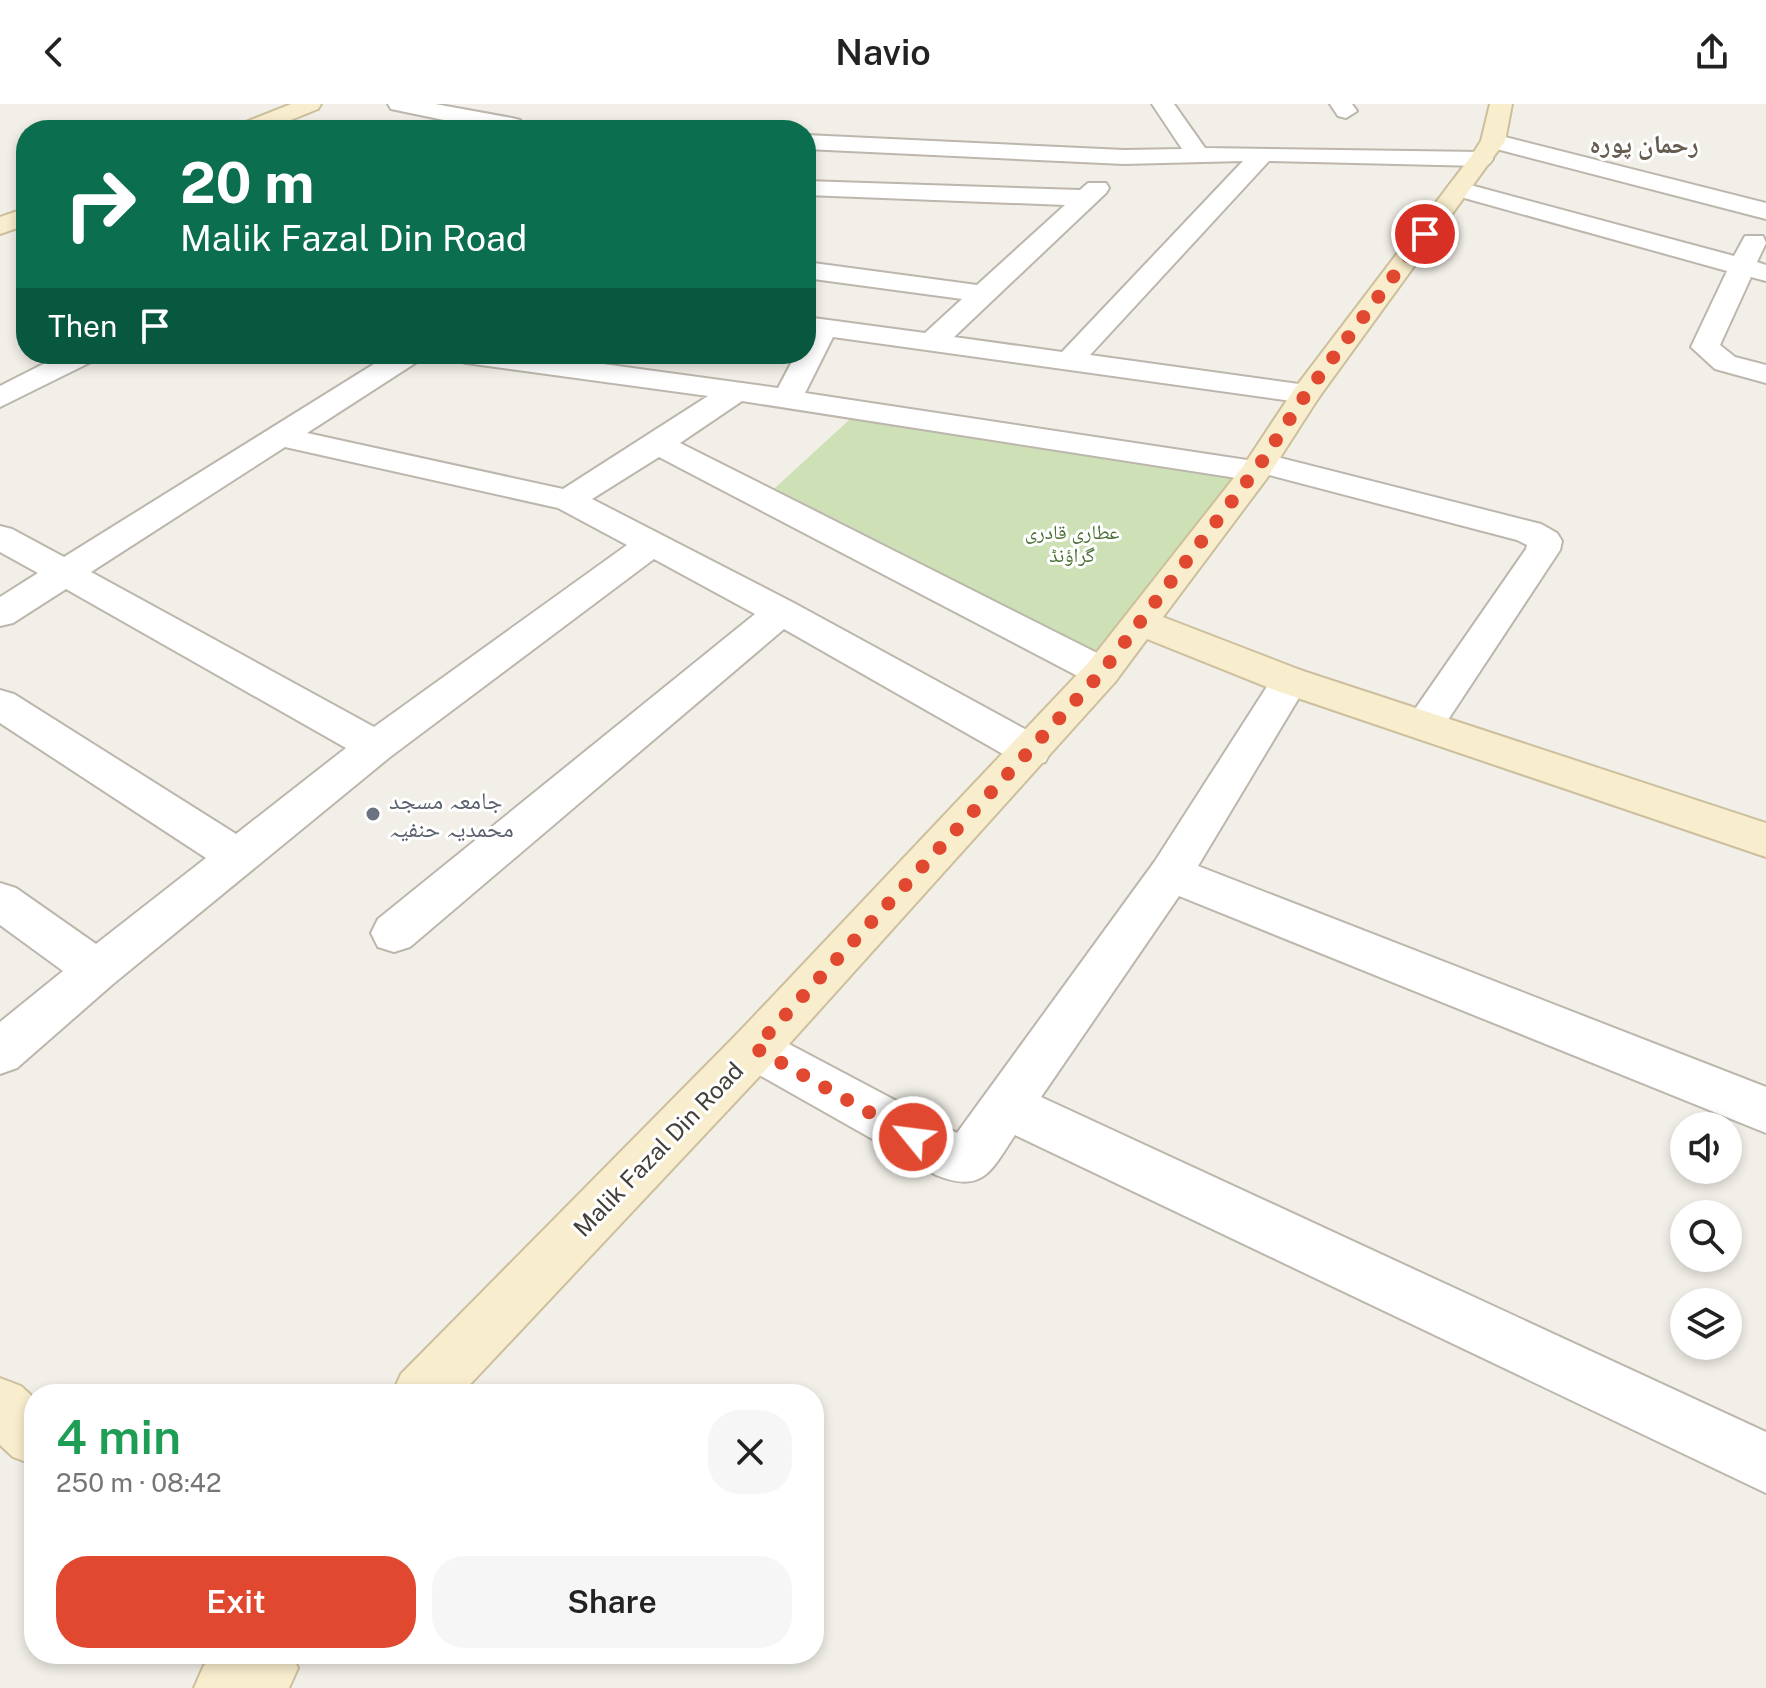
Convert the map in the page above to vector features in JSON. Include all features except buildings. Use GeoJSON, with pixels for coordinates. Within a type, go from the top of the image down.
{"type":"FeatureCollection","features":[{"type":"Feature","properties":{"kind":"street"},"geometry":{"type":"LineString","coordinates":[[271,120],[310,104]]}},
{"type":"Feature","properties":{"kind":"street"},"geometry":{"type":"LineString","coordinates":[[399,104],[485,120]]}},
{"type":"Feature","properties":{"kind":"street"},"geometry":{"type":"LineString","coordinates":[[1163,104],[1197,154]]}},
{"type":"Feature","properties":{"kind":"street"},"geometry":{"type":"LineString","coordinates":[[816,142],[1124,157],[1483,148],[1766,213],[1754,269],[1705,347],[1725,363],[1766,374]]}},
{"type":"Feature","properties":{"kind":"street"},"geometry":{"type":"LineString","coordinates":[[1483,148],[1754,269]]}},
{"type":"Feature","properties":{"kind":"street","name":"Malik Fazal Din Road"},"geometry":{"type":"LineString","coordinates":[[431,1384],[755,1048],[1102,672],[1259,467],[1306,394],[1483,148]]}},
{"type":"Feature","properties":{"kind":"street"},"geometry":{"type":"LineString","coordinates":[[1069,361],[1263,154]]}},
{"type":"Feature","properties":{"kind":"street"},"geometry":{"type":"LineString","coordinates":[[932,342],[1087,198],[1124,157]]}},
{"type":"Feature","properties":{"kind":"street"},"geometry":{"type":"LineString","coordinates":[[816,188],[1087,198]]}},
{"type":"Feature","properties":{"kind":"street"},"geometry":{"type":"LineString","coordinates":[[816,271],[984,294]]}},
{"type":"Feature","properties":{"kind":"street"},"geometry":{"type":"LineString","coordinates":[[816,326],[1306,394]]}},
{"type":"Feature","properties":{"kind":"street"},"geometry":{"type":"LineString","coordinates":[[0,398],[66,364]]}},
{"type":"Feature","properties":{"kind":"street"},"geometry":{"type":"LineString","coordinates":[[0,614],[394,364]]}},
{"type":"Feature","properties":{"kind":"street"},"geometry":{"type":"LineString","coordinates":[[539,364],[1259,467],[1529,532],[1545,541],[1543,550],[1424,725]]}},
{"type":"Feature","properties":{"kind":"street"},"geometry":{"type":"LineString","coordinates":[[787,399],[800,364]]}},
{"type":"Feature","properties":{"kind":"street"},"geometry":{"type":"LineString","coordinates":[[568,500],[736,391]]}},
{"type":"Feature","properties":{"kind":"street"},"geometry":{"type":"LineString","coordinates":[[281,437],[568,500],[781,612],[1031,751]]}},
{"type":"Feature","properties":{"kind":"street"},"geometry":{"type":"LineString","coordinates":[[658,444],[1102,672]]}},
{"type":"Feature","properties":{"kind":"street"},"geometry":{"type":"LineString","coordinates":[[0,537],[376,746]]}},
{"type":"Feature","properties":{"kind":"street"},"geometry":{"type":"LineString","coordinates":[[0,1052],[376,746],[652,544]]}},
{"type":"Feature","properties":{"kind":"street"},"geometry":{"type":"LineString","coordinates":[[394,933],[781,612]]}},
{"type":"Feature","properties":{"kind":"street"},"geometry":{"type":"LineString","coordinates":[[1142,623],[1290,681],[1766,840]]}},
{"type":"Feature","properties":{"kind":"street"},"geometry":{"type":"LineString","coordinates":[[755,1048],[954,1158],[969,1159],[1170,874],[1290,681]]}},
{"type":"Feature","properties":{"kind":"street"},"geometry":{"type":"LineString","coordinates":[[0,704],[238,857]]}},
{"type":"Feature","properties":{"kind":"street"},"geometry":{"type":"LineString","coordinates":[[1170,874],[1766,1110]]}},
{"type":"Feature","properties":{"kind":"street"},"geometry":{"type":"LineString","coordinates":[[0,901],[97,970]]}},
{"type":"Feature","properties":{"kind":"street"},"geometry":{"type":"LineString","coordinates":[[1006,1106],[1766,1463]]}},
{"type":"Feature","properties":{"kind":"street"},"geometry":{"type":"LineString","coordinates":[[0,1407],[24,1427]]}},
{"type":"Feature","properties":{"kind":"green space","name":"عطاری قادری گراؤنڈ"},"geometry":{"type":"Polygon","coordinates":[[[860,410],[1256,471],[1102,672],[764,498],[860,410]]]}},
{"type":"Feature","properties":{"kind":"place","name":"جامعہ مسجد محمدیہ حنفیہ"},"geometry":{"type":"Point","coordinates":[373,814]}},
{"type":"Feature","properties":{"kind":"district","name":"رحمان پورہ"},"geometry":{"type":"Point","coordinates":[1644,143]}},
{"type":"Feature","properties":{"kind":"route"},"geometry":{"type":"LineString","coordinates":[[913,1137],[755,1048],[1102,672],[1261,463],[1306,394],[1425,234]]}}]}
